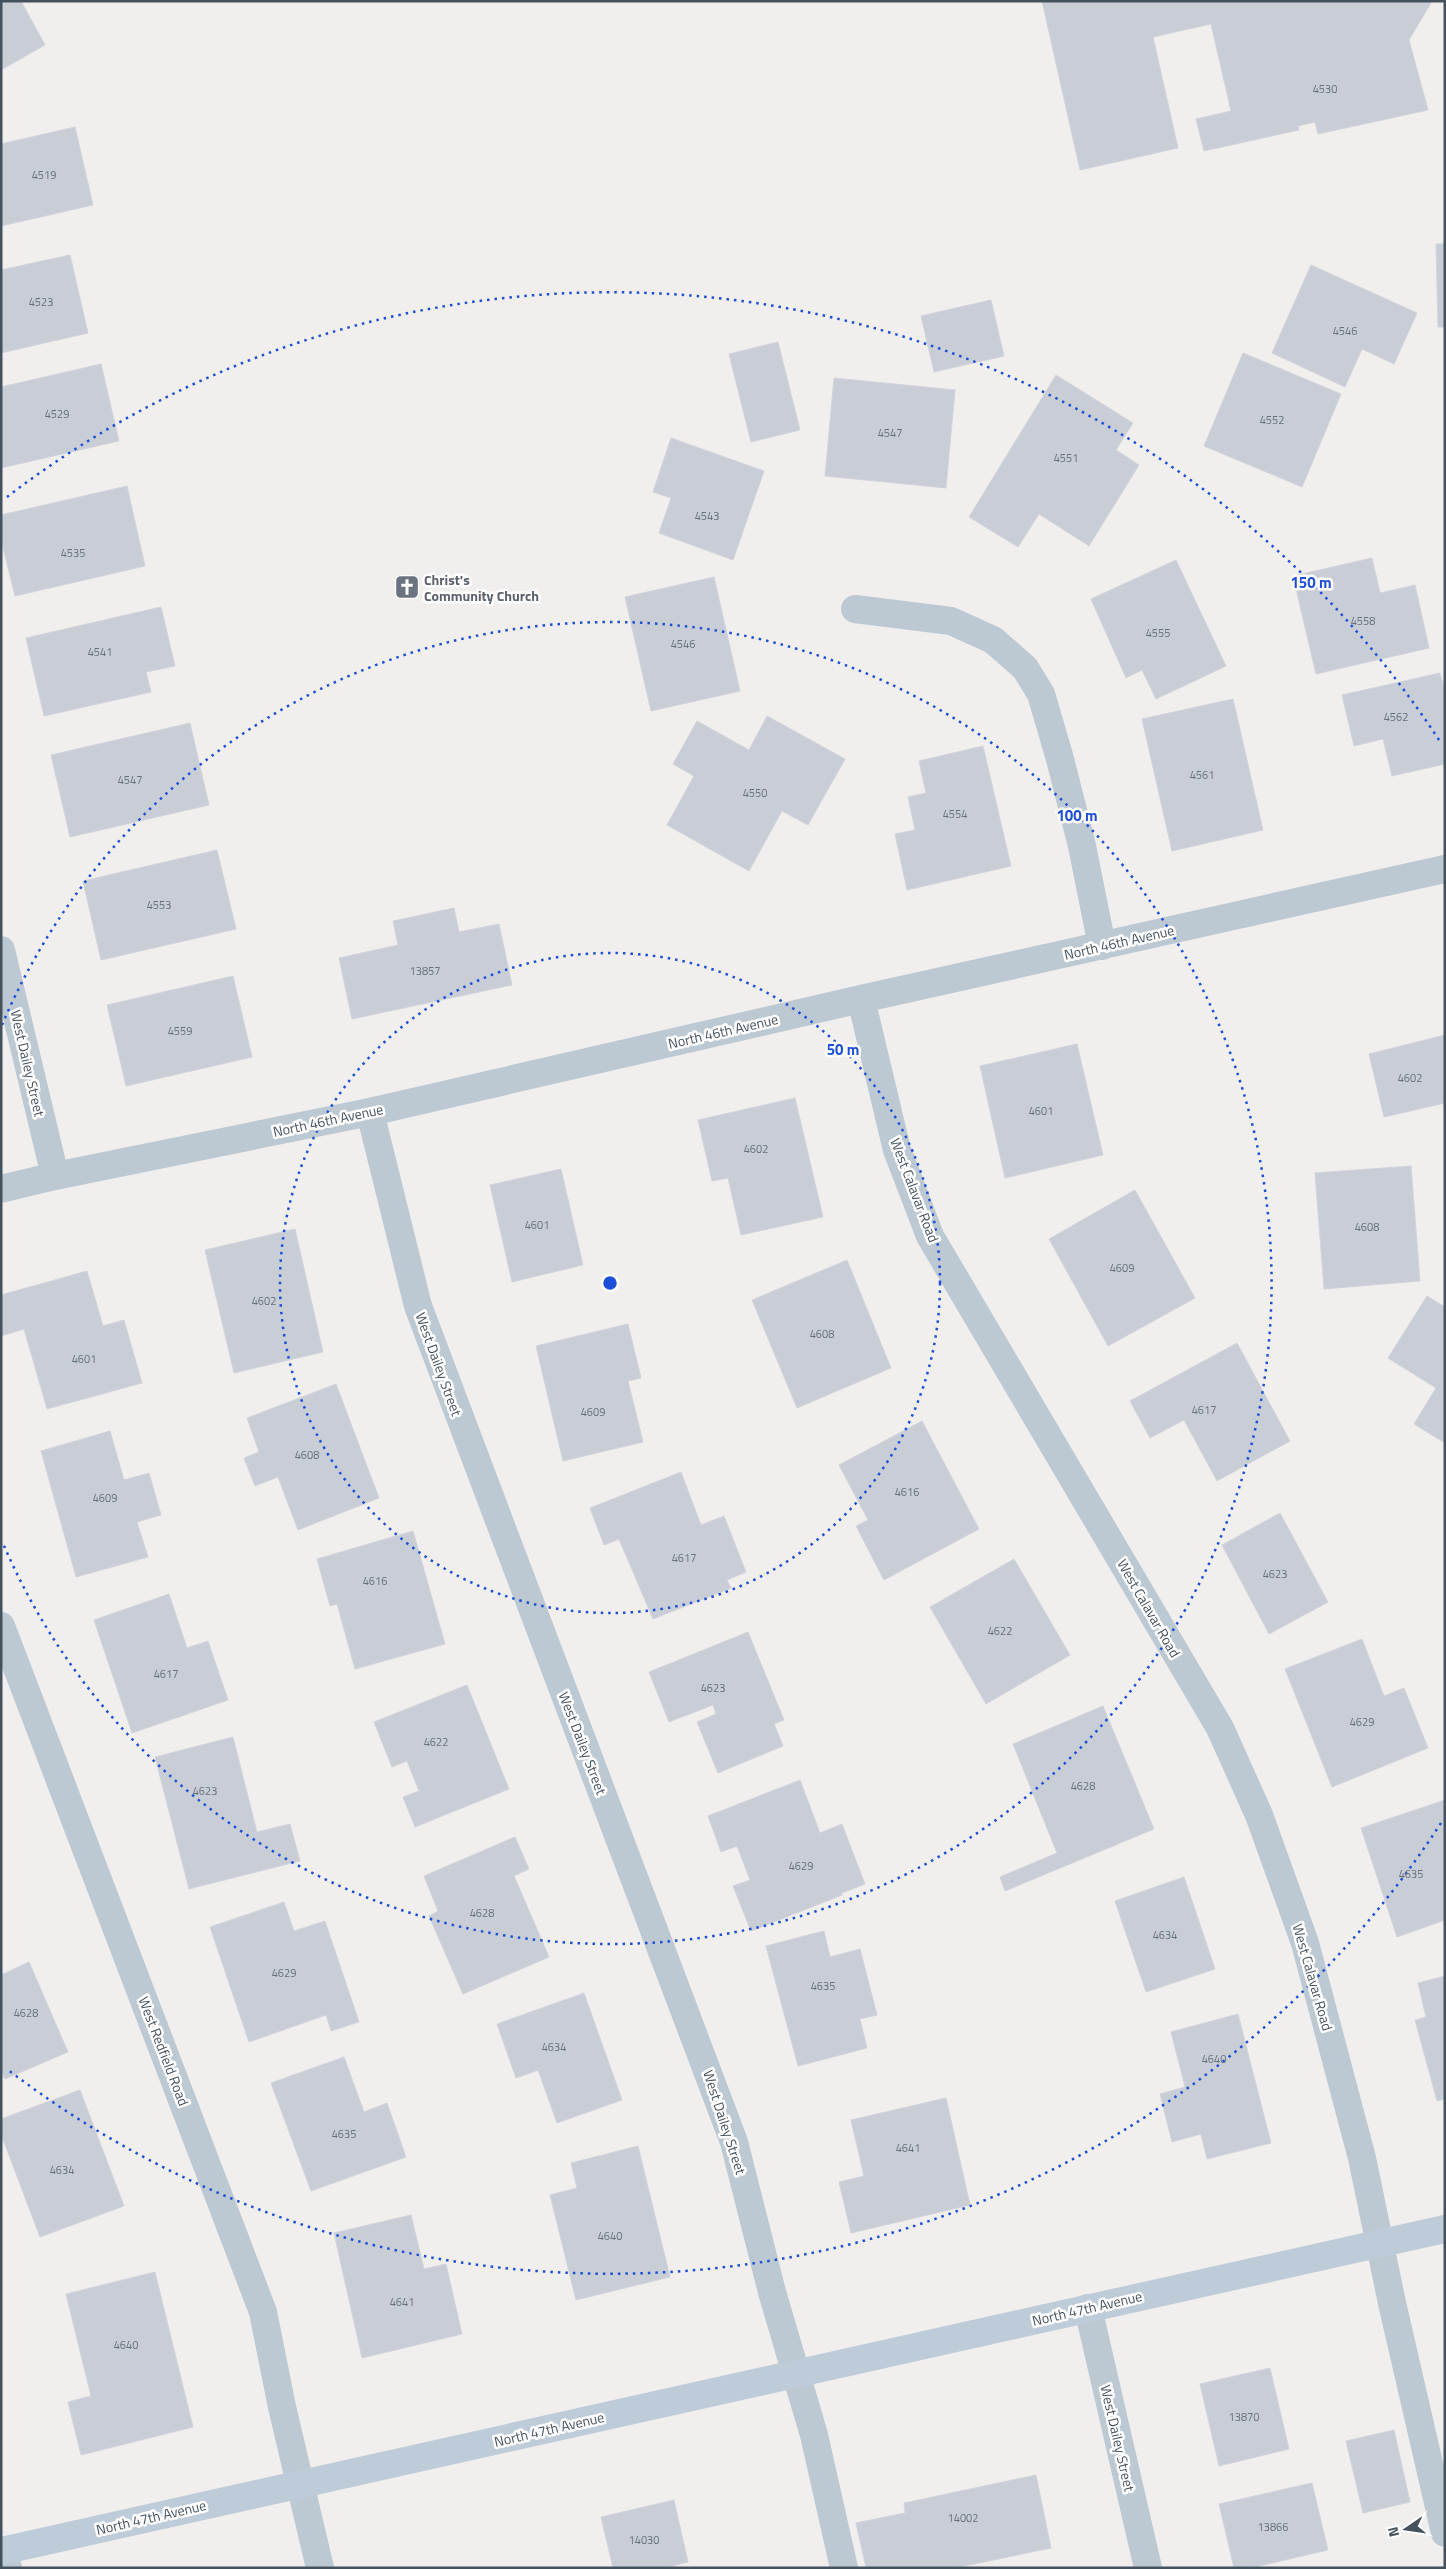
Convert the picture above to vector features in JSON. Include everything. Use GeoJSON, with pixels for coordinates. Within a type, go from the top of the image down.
{"type":"FeatureCollection","features":[{"type":"Feature","properties":{"kind":"street"},"geometry":{"type":"LineString","coordinates":[[855,609],[951,621],[993,640],[1026,668],[1041,694],[1060,758],[1082,846],[1102,946]]}},
{"type":"Feature","properties":{"kind":"street","name":"North 46th Avenue"},"geometry":{"type":"LineString","coordinates":[[1,1189],[55,1176],[370,1112],[861,999],[1445,869]]}},
{"type":"Feature","properties":{"kind":"street","name":"West Dailey Street"},"geometry":{"type":"LineString","coordinates":[[1,950],[55,1176]]}},
{"type":"Feature","properties":{"kind":"street","name":"West Calavar Road"},"geometry":{"type":"LineString","coordinates":[[861,999],[897,1150],[930,1236],[1220,1728],[1258,1815],[1305,1943],[1362,2158],[1379,2243]]}},
{"type":"Feature","properties":{"kind":"street","name":"West Dailey Street"},"geometry":{"type":"LineString","coordinates":[[370,1112],[418,1306],[731,2133],[796,2374]]}},
{"type":"Feature","properties":{"kind":"street","name":"West Redfield Road"},"geometry":{"type":"LineString","coordinates":[[1,1626],[263,2312],[282,2408],[301,2484]]}},
{"type":"Feature","properties":{"kind":"street","name":"North 47th Avenue"},"geometry":{"type":"LineString","coordinates":[[4,2556],[301,2484],[1445,2229]]}},
{"type":"Feature","properties":{"kind":"street"},"geometry":{"type":"LineString","coordinates":[[1379,2243],[1445,2533]]}},
{"type":"Feature","properties":{"kind":"street","name":"West Dailey Street"},"geometry":{"type":"LineString","coordinates":[[1088,2308],[1148,2568]]}},
{"type":"Feature","properties":{"kind":"street"},"geometry":{"type":"LineString","coordinates":[[796,2374],[814,2435],[844,2568]]}},
{"type":"Feature","properties":{"kind":"street"},"geometry":{"type":"LineString","coordinates":[[301,2484],[320,2568]]}},
{"type":"Feature","properties":{"kind":"building"},"geometry":{"type":"Polygon","coordinates":[[[1,1],[21,1],[45,45],[1,70],[1,1]]]}},
{"type":"Feature","properties":{"kind":"building"},"geometry":{"type":"Polygon","coordinates":[[[1042,1],[1432,1],[1409,40],[1428,110],[1318,134],[1315,122],[1298,126],[1299,130],[1204,151],[1196,119],[1231,111],[1211,24],[1153,37],[1178,148],[1080,170],[1042,1]]]}},
{"type":"Feature","properties":{"kind":"building"},"geometry":{"type":"Polygon","coordinates":[[[75,127],[93,205],[1,226],[1,144],[75,127]]]}},
{"type":"Feature","properties":{"kind":"building"},"geometry":{"type":"Polygon","coordinates":[[[1436,244],[1445,244],[1445,327],[1438,327],[1436,244]]]}},
{"type":"Feature","properties":{"kind":"building"},"geometry":{"type":"Polygon","coordinates":[[[70,255],[88,333],[1,353],[1,270],[70,255]]]}},
{"type":"Feature","properties":{"kind":"building"},"geometry":{"type":"Polygon","coordinates":[[[1311,265],[1417,313],[1394,364],[1362,349],[1345,387],[1272,353],[1311,265]]]}},
{"type":"Feature","properties":{"kind":"building"},"geometry":{"type":"Polygon","coordinates":[[[991,300],[1004,356],[934,372],[921,316],[991,300]]]}},
{"type":"Feature","properties":{"kind":"building"},"geometry":{"type":"Polygon","coordinates":[[[778,342],[800,430],[751,442],[729,354],[778,342]]]}},
{"type":"Feature","properties":{"kind":"building"},"geometry":{"type":"Polygon","coordinates":[[[1243,353],[1341,394],[1302,487],[1204,446],[1243,353]]]}},
{"type":"Feature","properties":{"kind":"building"},"geometry":{"type":"Polygon","coordinates":[[[101,364],[119,441],[1,468],[1,387],[101,364]]]}},
{"type":"Feature","properties":{"kind":"building"},"geometry":{"type":"Polygon","coordinates":[[[1056,375],[1133,423],[1116,450],[1139,465],[1089,546],[1039,514],[1018,547],[969,517],[1056,375]]]}},
{"type":"Feature","properties":{"kind":"building"},"geometry":{"type":"Polygon","coordinates":[[[834,378],[955,390],[946,488],[825,476],[834,378]]]}},
{"type":"Feature","properties":{"kind":"building"},"geometry":{"type":"Polygon","coordinates":[[[671,438],[764,471],[733,560],[659,533],[671,498],[653,492],[671,438]]]}},
{"type":"Feature","properties":{"kind":"building"},"geometry":{"type":"Polygon","coordinates":[[[127,486],[145,566],[15,596],[1,539],[1,515],[127,486]]]}},
{"type":"Feature","properties":{"kind":"building"},"geometry":{"type":"Polygon","coordinates":[[[1372,558],[1380,593],[1415,585],[1429,648],[1316,674],[1293,576],[1372,558]]]}},
{"type":"Feature","properties":{"kind":"building"},"geometry":{"type":"Polygon","coordinates":[[[1176,560],[1226,666],[1156,699],[1142,670],[1126,678],[1091,599],[1176,560]]]}},
{"type":"Feature","properties":{"kind":"building"},"geometry":{"type":"Polygon","coordinates":[[[714,577],[740,691],[651,711],[625,597],[714,577]]]}},
{"type":"Feature","properties":{"kind":"building"},"geometry":{"type":"Polygon","coordinates":[[[161,607],[175,666],[146,672],[151,692],[44,716],[26,638],[161,607]]]}},
{"type":"Feature","properties":{"kind":"building"},"geometry":{"type":"Polygon","coordinates":[[[1440,673],[1445,693],[1445,764],[1392,776],[1383,739],[1354,746],[1342,695],[1440,673]]]}},
{"type":"Feature","properties":{"kind":"building"},"geometry":{"type":"Polygon","coordinates":[[[1233,699],[1263,830],[1172,851],[1142,719],[1233,699]]]}},
{"type":"Feature","properties":{"kind":"building"},"geometry":{"type":"Polygon","coordinates":[[[767,716],[845,759],[808,825],[782,811],[749,871],[667,825],[694,776],[673,764],[697,721],[749,750],[767,716]]]}},
{"type":"Feature","properties":{"kind":"building"},"geometry":{"type":"Polygon","coordinates":[[[190,723],[209,805],[70,837],[51,755],[190,723]]]}},
{"type":"Feature","properties":{"kind":"building"},"geometry":{"type":"Polygon","coordinates":[[[983,746],[1011,866],[907,890],[895,834],[915,830],[908,797],[926,793],[919,761],[983,746]]]}},
{"type":"Feature","properties":{"kind":"building"},"geometry":{"type":"Polygon","coordinates":[[[217,850],[236,929],[101,960],[83,881],[217,850]]]}},
{"type":"Feature","properties":{"kind":"building"},"geometry":{"type":"Polygon","coordinates":[[[454,908],[459,932],[499,924],[512,985],[352,1019],[339,958],[398,945],[393,921],[454,908]]]}},
{"type":"Feature","properties":{"kind":"building"},"geometry":{"type":"Polygon","coordinates":[[[233,976],[252,1057],[126,1086],[107,1005],[233,976]]]}},
{"type":"Feature","properties":{"kind":"building"},"geometry":{"type":"Polygon","coordinates":[[[1445,1035],[1445,1103],[1384,1117],[1369,1054],[1445,1035]]]}},
{"type":"Feature","properties":{"kind":"building"},"geometry":{"type":"Polygon","coordinates":[[[1077,1044],[1103,1155],[1005,1178],[980,1066],[1077,1044]]]}},
{"type":"Feature","properties":{"kind":"building"},"geometry":{"type":"Polygon","coordinates":[[[795,1098],[823,1217],[741,1235],[728,1178],[712,1181],[698,1120],[795,1098]]]}},
{"type":"Feature","properties":{"kind":"building"},"geometry":{"type":"Polygon","coordinates":[[[1411,1166],[1420,1281],[1324,1289],[1315,1173],[1411,1166]]]}},
{"type":"Feature","properties":{"kind":"building"},"geometry":{"type":"Polygon","coordinates":[[[561,1169],[583,1265],[512,1282],[490,1185],[561,1169]]]}},
{"type":"Feature","properties":{"kind":"building"},"geometry":{"type":"Polygon","coordinates":[[[1135,1190],[1195,1298],[1108,1346],[1049,1239],[1135,1190]]]}},
{"type":"Feature","properties":{"kind":"building"},"geometry":{"type":"Polygon","coordinates":[[[295,1229],[323,1352],[234,1373],[205,1250],[295,1229]]]}},
{"type":"Feature","properties":{"kind":"building"},"geometry":{"type":"Polygon","coordinates":[[[847,1260],[891,1368],[797,1408],[752,1300],[847,1260]]]}},
{"type":"Feature","properties":{"kind":"building"},"geometry":{"type":"Polygon","coordinates":[[[87,1271],[103,1326],[124,1320],[142,1383],[47,1409],[24,1329],[1,1336],[1,1295],[87,1271]]]}},
{"type":"Feature","properties":{"kind":"building"},"geometry":{"type":"Polygon","coordinates":[[[1427,1296],[1445,1307],[1445,1443],[1414,1424],[1436,1388],[1388,1358],[1427,1296]]]}},
{"type":"Feature","properties":{"kind":"building"},"geometry":{"type":"Polygon","coordinates":[[[628,1324],[641,1378],[628,1381],[643,1442],[563,1461],[536,1346],[628,1324]]]}},
{"type":"Feature","properties":{"kind":"building"},"geometry":{"type":"Polygon","coordinates":[[[1237,1343],[1290,1441],[1217,1481],[1184,1420],[1150,1438],[1130,1401],[1237,1343]]]}},
{"type":"Feature","properties":{"kind":"building"},"geometry":{"type":"Polygon","coordinates":[[[336,1384],[379,1498],[298,1530],[278,1477],[255,1486],[244,1458],[259,1452],[247,1418],[336,1384]]]}},
{"type":"Feature","properties":{"kind":"building"},"geometry":{"type":"Polygon","coordinates":[[[922,1421],[979,1529],[884,1580],[856,1526],[868,1520],[839,1465],[922,1421]]]}},
{"type":"Feature","properties":{"kind":"building"},"geometry":{"type":"Polygon","coordinates":[[[110,1431],[124,1480],[149,1473],[161,1515],[137,1522],[148,1557],[76,1577],[41,1451],[110,1431]]]}},
{"type":"Feature","properties":{"kind":"building"},"geometry":{"type":"Polygon","coordinates":[[[681,1472],[701,1525],[724,1516],[746,1572],[727,1580],[731,1588],[653,1619],[619,1539],[604,1545],[590,1508],[681,1472]]]}},
{"type":"Feature","properties":{"kind":"building"},"geometry":{"type":"Polygon","coordinates":[[[1280,1513],[1328,1602],[1269,1634],[1222,1545],[1280,1513]]]}},
{"type":"Feature","properties":{"kind":"building"},"geometry":{"type":"Polygon","coordinates":[[[413,1531],[445,1644],[355,1669],[337,1604],[330,1606],[317,1559],[413,1531]]]}},
{"type":"Feature","properties":{"kind":"building"},"geometry":{"type":"Polygon","coordinates":[[[1014,1559],[1070,1655],[986,1704],[930,1607],[1014,1559]]]}},
{"type":"Feature","properties":{"kind":"building"},"geometry":{"type":"Polygon","coordinates":[[[169,1594],[187,1648],[208,1641],[228,1700],[132,1733],[94,1620],[169,1594]]]}},
{"type":"Feature","properties":{"kind":"building"},"geometry":{"type":"Polygon","coordinates":[[[748,1632],[784,1720],[774,1724],[783,1746],[718,1773],[697,1722],[716,1714],[713,1705],[669,1722],[649,1672],[748,1632]]]}},
{"type":"Feature","properties":{"kind":"building"},"geometry":{"type":"Polygon","coordinates":[[[1362,1639],[1384,1696],[1404,1688],[1428,1748],[1332,1787],[1285,1669],[1362,1639]]]}},
{"type":"Feature","properties":{"kind":"building"},"geometry":{"type":"Polygon","coordinates":[[[467,1685],[509,1789],[415,1827],[403,1797],[419,1791],[407,1761],[392,1767],[374,1722],[467,1685]]]}},
{"type":"Feature","properties":{"kind":"building"},"geometry":{"type":"Polygon","coordinates":[[[1103,1706],[1154,1829],[1005,1891],[1000,1877],[1057,1853],[1013,1744],[1103,1706]]]}},
{"type":"Feature","properties":{"kind":"building"},"geometry":{"type":"Polygon","coordinates":[[[233,1737],[257,1832],[290,1824],[300,1861],[189,1889],[155,1757],[233,1737]]]}},
{"type":"Feature","properties":{"kind":"building"},"geometry":{"type":"Polygon","coordinates":[[[800,1780],[820,1833],[842,1824],[865,1884],[751,1931],[733,1886],[750,1880],[737,1846],[721,1852],[708,1816],[800,1780]]]}},
{"type":"Feature","properties":{"kind":"building"},"geometry":{"type":"Polygon","coordinates":[[[1445,1800],[1445,1920],[1397,1937],[1361,1828],[1445,1800]]]}},
{"type":"Feature","properties":{"kind":"building"},"geometry":{"type":"Polygon","coordinates":[[[515,1837],[529,1869],[514,1876],[549,1957],[463,1994],[429,1916],[438,1911],[424,1876],[515,1837]]]}},
{"type":"Feature","properties":{"kind":"building"},"geometry":{"type":"Polygon","coordinates":[[[1184,1877],[1215,1969],[1146,1992],[1115,1901],[1184,1877]]]}},
{"type":"Feature","properties":{"kind":"building"},"geometry":{"type":"Polygon","coordinates":[[[284,1902],[294,1931],[325,1921],[359,2022],[331,2031],[326,2015],[249,2042],[210,1927],[284,1902]]]}},
{"type":"Feature","properties":{"kind":"building"},"geometry":{"type":"Polygon","coordinates":[[[824,1931],[830,1957],[860,1949],[877,2015],[860,2019],[867,2048],[798,2066],[766,1946],[824,1931]]]}},
{"type":"Feature","properties":{"kind":"building"},"geometry":{"type":"Polygon","coordinates":[[[29,1962],[68,2052],[5,2079],[1,2071],[1,1975],[29,1962]]]}},
{"type":"Feature","properties":{"kind":"building"},"geometry":{"type":"Polygon","coordinates":[[[1445,1976],[1445,2099],[1437,2101],[1415,2020],[1426,2017],[1418,1983],[1445,1976]]]}},
{"type":"Feature","properties":{"kind":"building"},"geometry":{"type":"Polygon","coordinates":[[[584,1993],[622,2100],[557,2123],[538,2070],[516,2078],[497,2024],[584,1993]]]}},
{"type":"Feature","properties":{"kind":"building"},"geometry":{"type":"Polygon","coordinates":[[[1238,2014],[1271,2143],[1207,2159],[1201,2134],[1172,2142],[1160,2094],[1185,2087],[1171,2032],[1238,2014]]]}},
{"type":"Feature","properties":{"kind":"building"},"geometry":{"type":"Polygon","coordinates":[[[344,2057],[364,2112],[387,2103],[406,2157],[311,2191],[271,2083],[344,2057]]]}},
{"type":"Feature","properties":{"kind":"building"},"geometry":{"type":"Polygon","coordinates":[[[80,2090],[124,2206],[40,2237],[1,2134],[1,2119],[80,2090]]]}},
{"type":"Feature","properties":{"kind":"building"},"geometry":{"type":"Polygon","coordinates":[[[946,2098],[970,2205],[851,2233],[839,2182],[864,2176],[851,2120],[946,2098]]]}},
{"type":"Feature","properties":{"kind":"building"},"geometry":{"type":"Polygon","coordinates":[[[638,2146],[670,2277],[576,2300],[550,2195],[577,2188],[571,2163],[638,2146]]]}},
{"type":"Feature","properties":{"kind":"building"},"geometry":{"type":"Polygon","coordinates":[[[411,2215],[424,2269],[446,2264],[462,2334],[362,2358],[334,2233],[411,2215]]]}},
{"type":"Feature","properties":{"kind":"building"},"geometry":{"type":"Polygon","coordinates":[[[155,2272],[193,2427],[81,2455],[68,2402],[91,2396],[66,2294],[155,2272]]]}},
{"type":"Feature","properties":{"kind":"building"},"geometry":{"type":"Polygon","coordinates":[[[1270,2368],[1289,2449],[1219,2466],[1200,2384],[1270,2368]]]}},
{"type":"Feature","properties":{"kind":"building"},"geometry":{"type":"Polygon","coordinates":[[[1394,2430],[1410,2502],[1363,2513],[1346,2441],[1394,2430]]]}},
{"type":"Feature","properties":{"kind":"building"},"geometry":{"type":"Polygon","coordinates":[[[1036,2475],[1051,2548],[955,2568],[866,2568],[856,2523],[905,2513],[904,2503],[1036,2475]]]}},
{"type":"Feature","properties":{"kind":"building"},"geometry":{"type":"Polygon","coordinates":[[[1312,2483],[1328,2550],[1251,2568],[1234,2568],[1219,2504],[1312,2483]]]}},
{"type":"Feature","properties":{"kind":"building"},"geometry":{"type":"Polygon","coordinates":[[[674,2500],[688,2562],[665,2568],[613,2568],[601,2517],[674,2500]]]}},
{"type":"Feature","properties":{"kind":"place","name":"Christ's Community Church"},"geometry":{"type":"Point","coordinates":[407,587]}}]}
